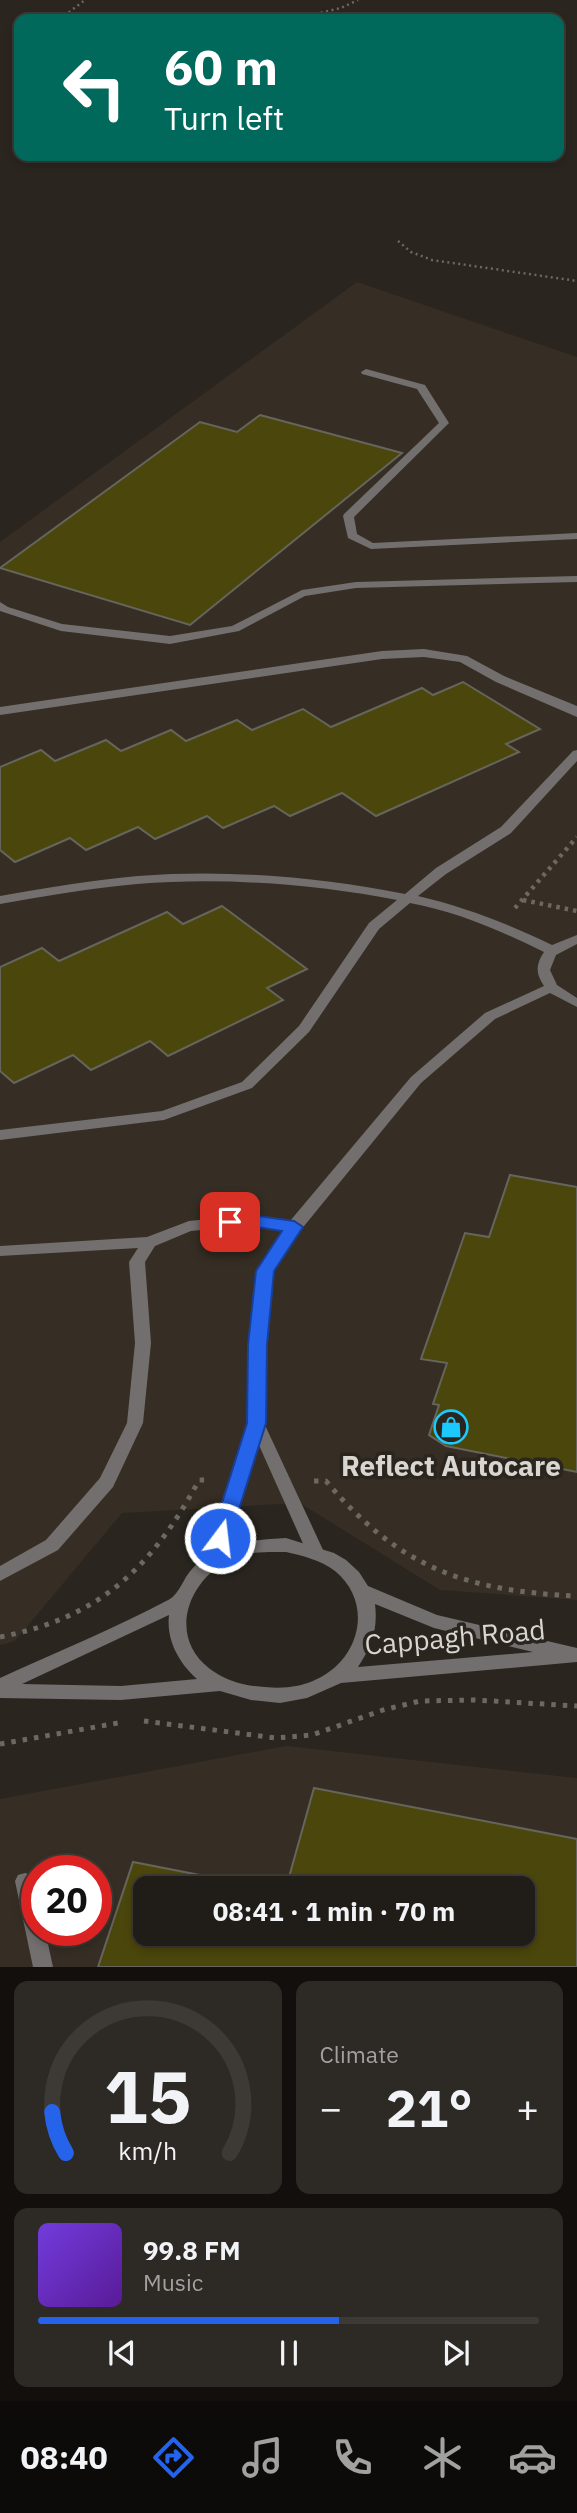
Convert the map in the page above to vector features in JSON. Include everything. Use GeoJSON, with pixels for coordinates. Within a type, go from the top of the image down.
{"type":"FeatureCollection","features":[{"type":"Feature","properties":{"kind":"street"},"geometry":{"type":"LineString","coordinates":[[366,372],[421,387],[444,422],[348,516],[352,536],[372,546],[577,536]]}},
{"type":"Feature","properties":{"kind":"street"},"geometry":{"type":"LineString","coordinates":[[0,605],[4,609],[61,627],[170,640],[235,629],[302,593],[356,585],[577,579]]}},
{"type":"Feature","properties":{"kind":"street"},"geometry":{"type":"LineString","coordinates":[[0,710],[382,655],[424,653],[463,659],[500,680],[576,710],[577,713]]}},
{"type":"Feature","properties":{"kind":"street"},"geometry":{"type":"LineString","coordinates":[[0,1135],[164,1115],[247,1085],[304,1029],[374,926],[441,871],[506,830],[577,754]]}},
{"type":"Feature","properties":{"kind":"street"},"geometry":{"type":"LineString","coordinates":[[0,900],[70,888],[183,877],[318,885],[407,897],[478,916],[551,950]]}},
{"type":"Feature","properties":{"kind":"street"},"geometry":{"type":"LineString","coordinates":[[577,939],[551,950],[544,959],[542,969],[550,988],[577,1003]]}},
{"type":"Feature","properties":{"kind":"street"},"geometry":{"type":"LineString","coordinates":[[215,1561],[226,1515],[256,1423],[258,1345],[265,1271],[294,1227],[416,1080],[491,1016],[550,988]]}},
{"type":"Feature","properties":{"kind":"street"},"geometry":{"type":"LineString","coordinates":[[0,1251],[149,1242],[189,1226],[251,1220],[294,1227]]}},
{"type":"Feature","properties":{"kind":"street"},"geometry":{"type":"LineString","coordinates":[[0,1574],[52,1545],[107,1482],[135,1423],[143,1343],[137,1262],[149,1242]]}},
{"type":"Feature","properties":{"kind":"street"},"geometry":{"type":"LineString","coordinates":[[256,1423],[276,1460],[301,1527],[315,1552]]}},
{"type":"Feature","properties":{"kind":"street","name":"Cappagh Road"},"geometry":{"type":"LineString","coordinates":[[339,1676],[358,1656],[368,1633],[369,1609],[362,1591],[341,1566],[315,1552],[286,1545],[256,1546],[229,1553],[206,1566],[189,1583],[178,1603],[176,1625],[182,1647],[197,1668],[221,1684],[250,1694],[281,1696],[312,1689],[339,1676],[577,1655]]}},
{"type":"Feature","properties":{"kind":"street","name":"Cappagh Road"},"geometry":{"type":"LineString","coordinates":[[362,1591],[434,1621],[577,1655]]}},
{"type":"Feature","properties":{"kind":"street"},"geometry":{"type":"LineString","coordinates":[[0,1686],[178,1603]]}},
{"type":"Feature","properties":{"kind":"street","name":"Cappagh Road"},"geometry":{"type":"LineString","coordinates":[[0,1691],[121,1693],[221,1684]]}},
{"type":"Feature","properties":{"kind":"street"},"geometry":{"type":"LineString","coordinates":[[39,1946],[43,1967]]}},
{"type":"Feature","properties":{"kind":"path"},"geometry":{"type":"LineString","coordinates":[[68,14],[85,0]]}},
{"type":"Feature","properties":{"kind":"path"},"geometry":{"type":"LineString","coordinates":[[315,14],[341,8],[358,0]]}},
{"type":"Feature","properties":{"kind":"path"},"geometry":{"type":"LineString","coordinates":[[398,241],[411,253],[432,260],[577,281]]}},
{"type":"Feature","properties":{"kind":"path"},"geometry":{"type":"LineString","coordinates":[[501,925],[577,837]]}},
{"type":"Feature","properties":{"kind":"path"},"geometry":{"type":"LineString","coordinates":[[523,900],[577,911]]}},
{"type":"Feature","properties":{"kind":"path"},"geometry":{"type":"LineString","coordinates":[[0,1637],[54,1622],[91,1606],[137,1567],[183,1513],[199,1480]]}},
{"type":"Feature","properties":{"kind":"path"},"geometry":{"type":"LineString","coordinates":[[326,1481],[348,1509],[379,1537],[427,1566],[466,1581],[513,1592],[577,1597]]}},
{"type":"Feature","properties":{"kind":"shaded area"},"geometry":{"type":"Polygon","coordinates":[[[357,282],[577,357],[577,1600],[440,1590],[300,1503],[122,1513],[15,1641],[0,1645],[0,542],[357,282]]]}},
{"type":"Feature","properties":{"kind":"shaded area"},"geometry":{"type":"Polygon","coordinates":[[[286,1746],[577,1778],[577,1967],[0,1967],[0,1799],[286,1746]]]}},
{"type":"Feature","properties":{"kind":"building"},"geometry":{"type":"Polygon","coordinates":[[[260,415],[402,453],[190,625],[0,568],[200,422],[237,432],[260,415]]]}},
{"type":"Feature","properties":{"kind":"building"},"geometry":{"type":"Polygon","coordinates":[[[463,682],[540,729],[506,744],[519,752],[376,816],[342,793],[290,816],[274,806],[223,828],[207,816],[155,839],[138,827],[86,850],[70,838],[15,862],[0,850],[0,767],[41,750],[55,761],[106,740],[121,751],[171,730],[186,741],[237,720],[252,730],[303,709],[331,727],[422,688],[433,695],[463,682]]]}},
{"type":"Feature","properties":{"kind":"building"},"geometry":{"type":"Polygon","coordinates":[[[222,906],[307,969],[267,988],[283,1000],[168,1056],[150,1041],[91,1070],[73,1055],[14,1083],[0,1071],[0,967],[42,948],[59,961],[167,912],[183,924],[222,906]]]}},
{"type":"Feature","properties":{"kind":"building"},"geometry":{"type":"Polygon","coordinates":[[[510,1175],[577,1187],[577,1472],[446,1446],[429,1435],[439,1405],[433,1404],[447,1363],[421,1359],[465,1233],[489,1237],[510,1175]]]}},
{"type":"Feature","properties":{"kind":"building"},"geometry":{"type":"Polygon","coordinates":[[[314,1788],[577,1839],[577,1967],[98,1967],[105,1946],[112,1946],[112,1925],[133,1862],[205,1876],[133,1876],[133,1946],[535,1946],[535,1876],[289,1876],[314,1788]]]}},
{"type":"Feature","properties":{"kind":"place","name":"Reflect Autocare"},"geometry":{"type":"Point","coordinates":[451,1427]}},
{"type":"Feature","properties":{"kind":"route"},"geometry":{"type":"LineString","coordinates":[[220,1538],[256,1423],[258,1345],[265,1271],[294,1227],[251,1220],[230,1222]]}}]}
